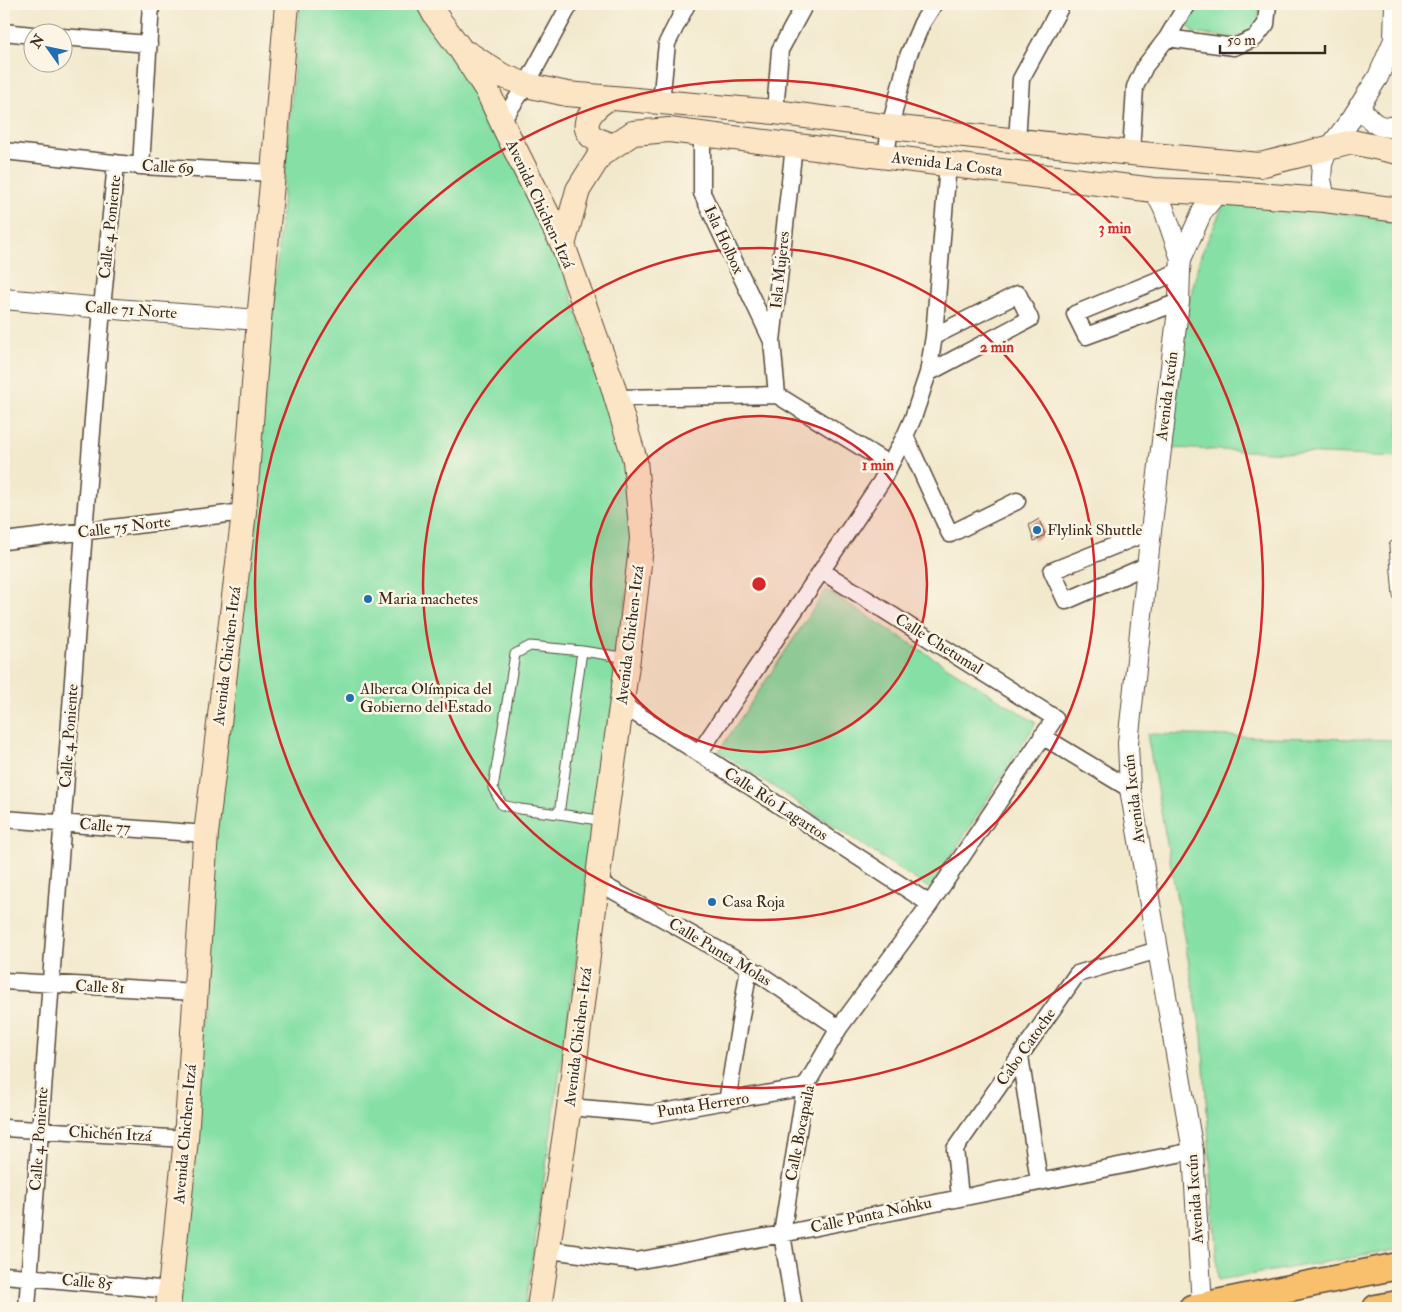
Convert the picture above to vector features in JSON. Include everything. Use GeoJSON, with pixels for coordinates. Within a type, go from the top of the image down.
{"type":"FeatureCollection","features":[{"type":"Feature","properties":{"kind":"main road","name":"Avenida Chichen-Itzá"},"geometry":{"type":"LineString","coordinates":[[169,1299],[186,1139],[206,834],[244,512],[287,4]]}},
{"type":"Feature","properties":{"kind":"main road","name":"Avenida Chichen-Itzá"},"geometry":{"type":"LineString","coordinates":[[429,4],[488,90],[563,246],[612,380],[635,460],[642,538],[569,1107],[539,1308]]}},
{"type":"Feature","properties":{"kind":"main road","name":"Avenida La Costa"},"geometry":{"type":"LineString","coordinates":[[459,47],[501,75],[526,85],[567,94],[775,112],[1017,141],[1260,165],[1352,142],[1398,152]]}},
{"type":"Feature","properties":{"kind":"main road"},"geometry":{"type":"LineString","coordinates":[[608,98],[598,104],[587,121],[588,130],[592,136],[613,146]]}},
{"type":"Feature","properties":{"kind":"main road","name":"Avenida La Costa"},"geometry":{"type":"LineString","coordinates":[[563,246],[578,190],[600,154],[634,133],[669,130],[1154,190],[1325,200],[1398,210]]}},
{"type":"Feature","properties":{"kind":"main road"},"geometry":{"type":"LineString","coordinates":[[1154,190],[1152,174],[1159,156]]}},
{"type":"Feature","properties":{"kind":"main road"},"geometry":{"type":"LineString","coordinates":[[1197,1307],[1398,1266]]}},
{"type":"Feature","properties":{"kind":"main road"},"geometry":{"type":"LineString","coordinates":[[1376,1308],[1398,1304]]}},
{"type":"Feature","properties":{"kind":"street","name":"Calle 4 Poniente"},"geometry":{"type":"LineString","coordinates":[[141,166],[151,4]]}},
{"type":"Feature","properties":{"kind":"street"},"geometry":{"type":"LineString","coordinates":[[502,122],[526,85],[570,4]]}},
{"type":"Feature","properties":{"kind":"street"},"geometry":{"type":"LineString","coordinates":[[661,102],[667,43],[687,4]]}},
{"type":"Feature","properties":{"kind":"street"},"geometry":{"type":"LineString","coordinates":[[775,112],[780,50],[805,4]]}},
{"type":"Feature","properties":{"kind":"street"},"geometry":{"type":"LineString","coordinates":[[886,157],[890,127],[908,56],[922,23],[934,4]]}},
{"type":"Feature","properties":{"kind":"street"},"geometry":{"type":"LineString","coordinates":[[1017,141],[1021,80],[1062,4]]}},
{"type":"Feature","properties":{"kind":"street"},"geometry":{"type":"LineString","coordinates":[[1131,153],[1135,86],[1145,66],[1168,38],[1186,4]]}},
{"type":"Feature","properties":{"kind":"street"},"geometry":{"type":"LineString","coordinates":[[1168,38],[1234,47],[1255,38],[1266,24],[1268,4]]}},
{"type":"Feature","properties":{"kind":"street"},"geometry":{"type":"LineString","coordinates":[[1325,200],[1321,172],[1325,156],[1378,77],[1394,40],[1395,4]]}},
{"type":"Feature","properties":{"kind":"street"},"geometry":{"type":"LineString","coordinates":[[4,32],[22,33]]}},
{"type":"Feature","properties":{"kind":"street"},"geometry":{"type":"LineString","coordinates":[[72,38],[149,44]]}},
{"type":"Feature","properties":{"kind":"street"},"geometry":{"type":"LineString","coordinates":[[1359,106],[1373,124],[1387,128],[1398,126]]}},
{"type":"Feature","properties":{"kind":"street","name":"Isla Holbox"},"geometry":{"type":"LineString","coordinates":[[702,134],[702,193],[772,341]]}},
{"type":"Feature","properties":{"kind":"street","name":"Isla Mujeres"},"geometry":{"type":"LineString","coordinates":[[777,395],[772,341],[794,146]]}},
{"type":"Feature","properties":{"kind":"street","name":"Calle 69"},"geometry":{"type":"LineString","coordinates":[[4,151],[141,166],[273,173]]}},
{"type":"Feature","properties":{"kind":"street","name":"Calle 4 Poniente"},"geometry":{"type":"LineString","coordinates":[[27,1308],[84,531],[116,163]]}},
{"type":"Feature","properties":{"kind":"street"},"geometry":{"type":"LineString","coordinates":[[698,753],[881,482],[913,418],[928,373],[934,336],[948,164]]}},
{"type":"Feature","properties":{"kind":"street","name":"Avenida Ixcún"},"geometry":{"type":"LineString","coordinates":[[1154,190],[1164,209],[1180,265],[1179,302],[1151,531],[1128,743],[1130,789],[1193,1151],[1197,1307]]}},
{"type":"Feature","properties":{"kind":"street","name":"Avenida Ixcún"},"geometry":{"type":"LineString","coordinates":[[1180,265],[1202,212],[1217,193]]}},
{"type":"Feature","properties":{"kind":"street"},"geometry":{"type":"LineString","coordinates":[[1179,302],[1086,336],[1075,314],[1180,265]]}},
{"type":"Feature","properties":{"kind":"street"},"geometry":{"type":"LineString","coordinates":[[928,373],[1030,319],[1018,294],[934,336]]}},
{"type":"Feature","properties":{"kind":"street","name":"Calle 71 Norte"},"geometry":{"type":"LineString","coordinates":[[4,299],[259,320]]}},
{"type":"Feature","properties":{"kind":"street"},"geometry":{"type":"LineString","coordinates":[[617,398],[777,395],[890,465]]}},
{"type":"Feature","properties":{"kind":"street"},"geometry":{"type":"LineString","coordinates":[[905,436],[950,534],[1017,501]]}},
{"type":"Feature","properties":{"kind":"street","name":"Calle 75 Norte"},"geometry":{"type":"LineString","coordinates":[[4,541],[244,512]]}},
{"type":"Feature","properties":{"kind":"street"},"geometry":{"type":"LineString","coordinates":[[1148,565],[1066,601],[1052,571],[1151,531]]}},
{"type":"Feature","properties":{"kind":"street","name":"Calle Chetumal"},"geometry":{"type":"LineString","coordinates":[[822,570],[1055,718]]}},
{"type":"Feature","properties":{"kind":"street","name":"Calle Río Lagartos"},"geometry":{"type":"LineString","coordinates":[[622,705],[930,904]]}},
{"type":"Feature","properties":{"kind":"street","name":"Calle Bocapaila"},"geometry":{"type":"LineString","coordinates":[[794,1308],[782,1234],[805,1087],[839,1028],[930,904],[1055,718]]}},
{"type":"Feature","properties":{"kind":"street"},"geometry":{"type":"LineString","coordinates":[[1042,736],[1130,789]]}},
{"type":"Feature","properties":{"kind":"street","name":"Calle 77"},"geometry":{"type":"LineString","coordinates":[[4,820],[206,834]]}},
{"type":"Feature","properties":{"kind":"street","name":"Calle Punta Molas"},"geometry":{"type":"LineString","coordinates":[[598,882],[749,967],[839,1028]]}},
{"type":"Feature","properties":{"kind":"street","name":"Cabo Catoche"},"geometry":{"type":"LineString","coordinates":[[960,1197],[955,1149],[1077,974],[1158,950]]}},
{"type":"Feature","properties":{"kind":"street"},"geometry":{"type":"LineString","coordinates":[[727,1102],[749,967]]}},
{"type":"Feature","properties":{"kind":"street","name":"Calle 81"},"geometry":{"type":"LineString","coordinates":[[4,980],[196,992]]}},
{"type":"Feature","properties":{"kind":"street"},"geometry":{"type":"LineString","coordinates":[[1020,1056],[1039,1182]]}},
{"type":"Feature","properties":{"kind":"street","name":"Punta Herrero"},"geometry":{"type":"LineString","coordinates":[[569,1107],[652,1114],[805,1087]]}},
{"type":"Feature","properties":{"kind":"street","name":"Chichén Itzá"},"geometry":{"type":"LineString","coordinates":[[4,1128],[186,1139]]}},
{"type":"Feature","properties":{"kind":"street","name":"Calle Punta Nohku"},"geometry":{"type":"LineString","coordinates":[[549,1250],[636,1261],[782,1234],[1193,1151]]}},
{"type":"Feature","properties":{"kind":"street","name":"Calle 85"},"geometry":{"type":"LineString","coordinates":[[4,1274],[169,1299]]}},
{"type":"Feature","properties":{"kind":"lane"},"geometry":{"type":"LineString","coordinates":[[1394,546],[1398,596]]}},
{"type":"Feature","properties":{"kind":"lane"},"geometry":{"type":"LineString","coordinates":[[605,821],[502,805],[493,788],[515,654],[530,646],[628,658]]}},
{"type":"Feature","properties":{"kind":"lane"},"geometry":{"type":"LineString","coordinates":[[559,814],[582,651]]}},
{"type":"Feature","properties":{"kind":"green space"},"geometry":{"type":"Polygon","coordinates":[[[300,4],[420,4],[493,118],[557,250],[623,456],[634,538],[597,819],[525,1308],[178,1308],[216,833],[268,359],[300,4]]]}},
{"type":"Feature","properties":{"kind":"green space"},"geometry":{"type":"Polygon","coordinates":[[[1196,4],[1260,4],[1258,20],[1252,31],[1233,38],[1193,33],[1188,26],[1190,16],[1196,4]]]}},
{"type":"Feature","properties":{"kind":"green space"},"geometry":{"type":"Polygon","coordinates":[[[1227,197],[1398,221],[1398,457],[1170,448],[1186,314],[1201,255],[1227,197]]]}},
{"type":"Feature","properties":{"kind":"green space"},"geometry":{"type":"Polygon","coordinates":[[[826,590],[1036,723],[930,889],[719,751],[826,590]]]}},
{"type":"Feature","properties":{"kind":"green space"},"geometry":{"type":"Polygon","coordinates":[[[1147,734],[1398,740],[1398,1250],[1218,1280],[1202,1036],[1147,734]]]}},
{"type":"Feature","properties":{"kind":"building","name":"Flylink Shuttle"},"geometry":{"type":"Polygon","coordinates":[[[1039,519],[1045,535],[1034,541],[1029,525],[1039,519]]]}},
{"type":"Feature","properties":{"kind":"place","name":"Flylink Shuttle"},"geometry":{"type":"Point","coordinates":[1037,530]}},
{"type":"Feature","properties":{"kind":"place","name":"Maria machetes"},"geometry":{"type":"Point","coordinates":[368,599]}},
{"type":"Feature","properties":{"kind":"place","name":"Alberca Olímpica del Gobierno del Estado"},"geometry":{"type":"Point","coordinates":[350,698]}},
{"type":"Feature","properties":{"kind":"place","name":"Casa Roja"},"geometry":{"type":"Point","coordinates":[712,902]}}]}
